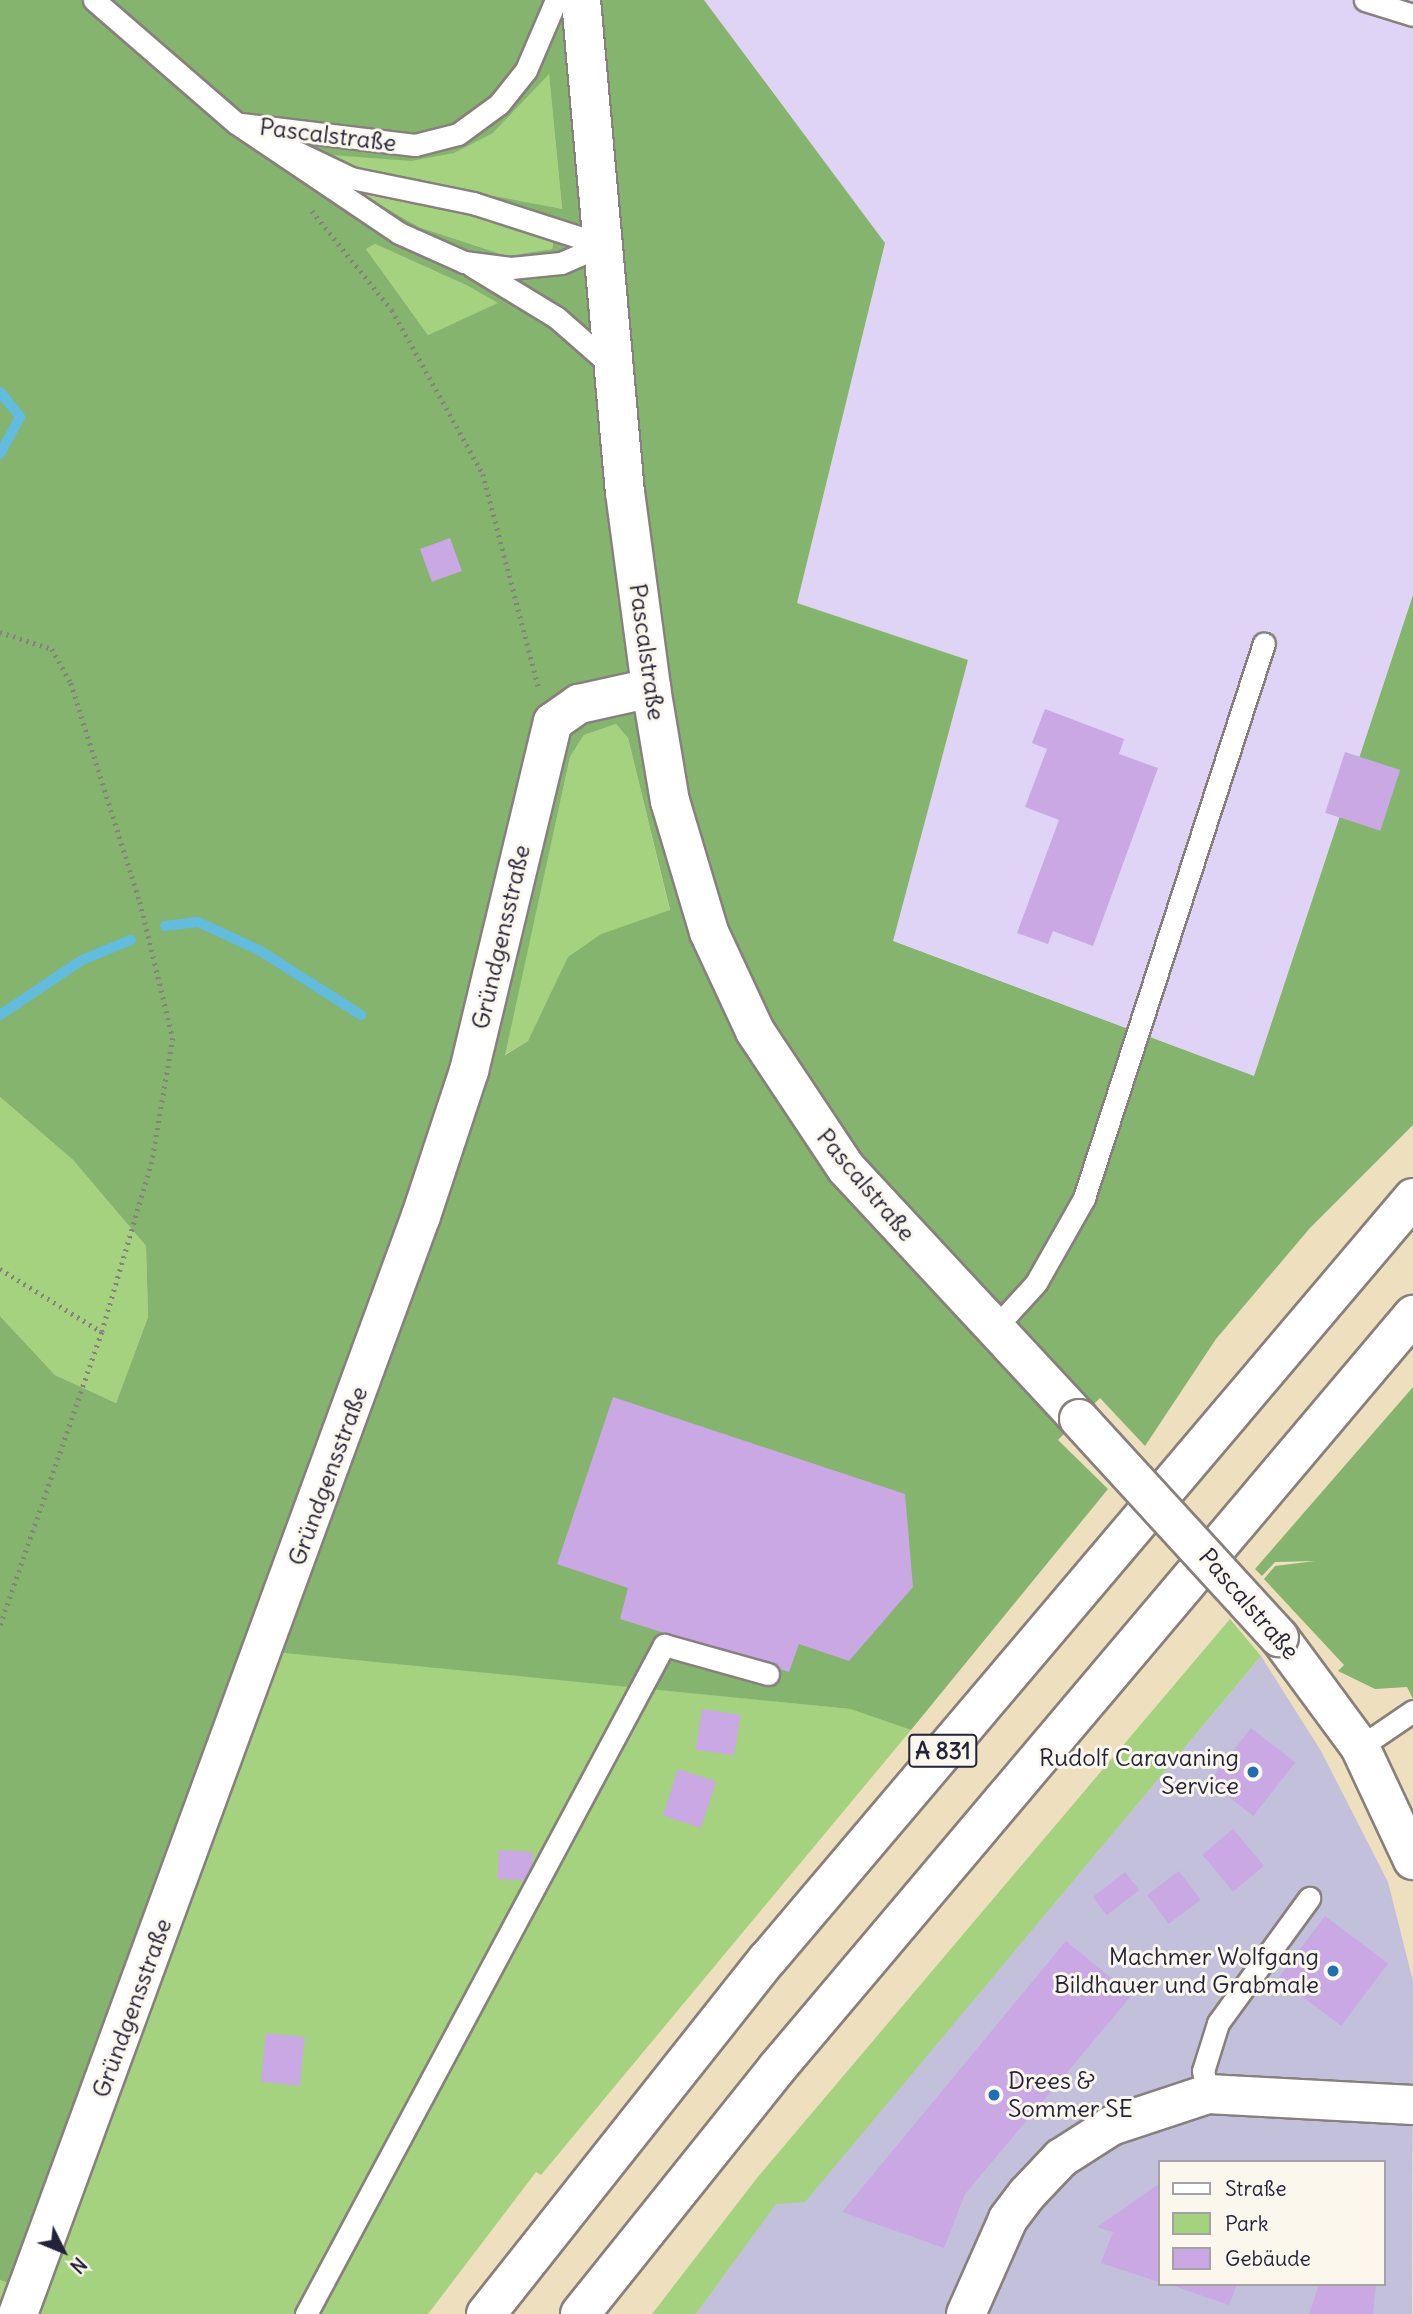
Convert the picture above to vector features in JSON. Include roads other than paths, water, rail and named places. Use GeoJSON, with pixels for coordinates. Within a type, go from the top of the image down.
{"type":"FeatureCollection","features":[{"type":"Feature","properties":{"kind":"main road","name":"Pascalstraße"},"geometry":{"type":"LineString","coordinates":[[582,0],[614,368],[651,688],[670,802],[705,919],[755,1031],[846,1168],[1279,1637],[1360,1747],[1413,1860]]}},
{"type":"Feature","properties":{"kind":"main road","name":"Gründgensstraße"},"geometry":{"type":"LineString","coordinates":[[18,2314],[421,1216],[469,1071],[553,722],[579,704],[651,688]]}},
{"type":"Feature","properties":{"kind":"main road","name":"A 831"},"geometry":{"type":"LineString","coordinates":[[486,2314],[775,1949],[1413,1198]]}},
{"type":"Feature","properties":{"kind":"main road"},"geometry":{"type":"LineString","coordinates":[[580,2314],[820,2016],[1413,1315]]}},
{"type":"Feature","properties":{"kind":"main road"},"geometry":{"type":"LineString","coordinates":[[966,2314],[1008,2218],[1061,2158],[1111,2126],[1208,2094],[1413,2105]]}},
{"type":"Feature","properties":{"kind":"lane","name":"Pascalstraße"},"geometry":{"type":"LineString","coordinates":[[94,0],[236,123],[327,190],[399,233],[464,262],[556,317],[614,368]]}},
{"type":"Feature","properties":{"kind":"lane","name":"Pascalstraße"},"geometry":{"type":"LineString","coordinates":[[236,123],[388,144],[415,145],[458,134],[499,104],[526,70],[556,0]]}},
{"type":"Feature","properties":{"kind":"lane"},"geometry":{"type":"LineString","coordinates":[[1365,0],[1413,15]]}},
{"type":"Feature","properties":{"kind":"lane","name":"Pascalstraße"},"geometry":{"type":"LineString","coordinates":[[236,123],[351,178],[473,203],[603,245]]}},
{"type":"Feature","properties":{"kind":"lane","name":"Pascalstraße"},"geometry":{"type":"LineString","coordinates":[[464,262],[511,268],[561,263],[603,245]]}},
{"type":"Feature","properties":{"kind":"lane"},"geometry":{"type":"LineString","coordinates":[[994,1329],[1036,1283],[1084,1198],[1264,643]]}},
{"type":"Feature","properties":{"kind":"lane"},"geometry":{"type":"LineString","coordinates":[[306,2314],[664,1645],[768,1674]]}},
{"type":"Feature","properties":{"kind":"lane"},"geometry":{"type":"LineString","coordinates":[[1360,1747],[1413,1711]]}},
{"type":"Feature","properties":{"kind":"lane"},"geometry":{"type":"LineString","coordinates":[[1208,2094],[1203,2071],[1218,2023],[1309,1898]]}},
{"type":"Feature","properties":{"kind":"waterway"},"geometry":{"type":"LineString","coordinates":[[0,392],[20,417],[0,454]]}},
{"type":"Feature","properties":{"kind":"waterway"},"geometry":{"type":"LineString","coordinates":[[165,926],[198,922],[259,950],[361,1015]]}},
{"type":"Feature","properties":{"kind":"waterway"},"geometry":{"type":"LineString","coordinates":[[0,1015],[82,960],[131,940]]}},
{"type":"Feature","properties":{"kind":"place","name":"Rudolf Caravaning Service"},"geometry":{"type":"Point","coordinates":[1253,1772]}},
{"type":"Feature","properties":{"kind":"place","name":"Machmer Wolfgang Bildhauer und Grabmale"},"geometry":{"type":"Point","coordinates":[1333,1971]}},
{"type":"Feature","properties":{"kind":"place","name":"Drees & Sommer SE"},"geometry":{"type":"Point","coordinates":[994,2095]}}]}
